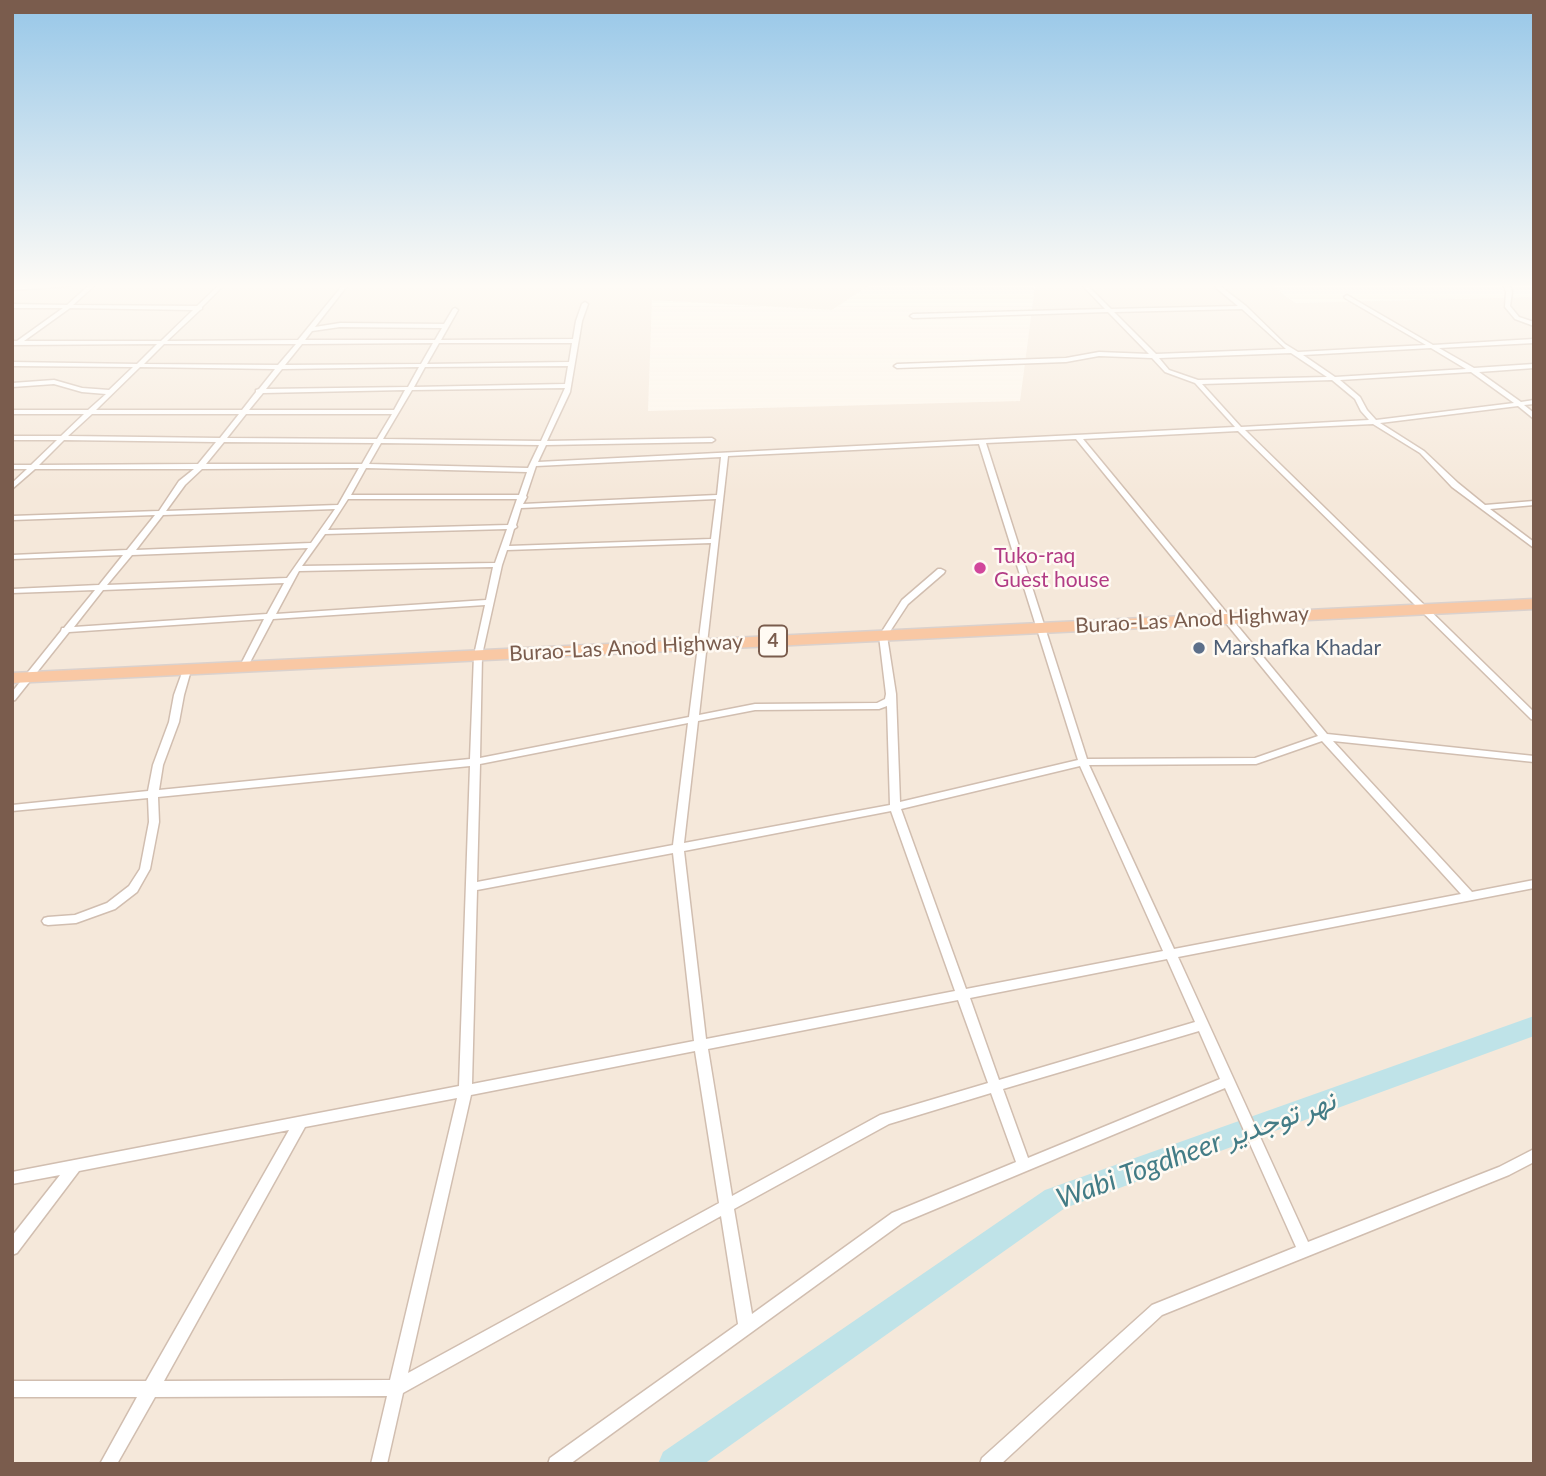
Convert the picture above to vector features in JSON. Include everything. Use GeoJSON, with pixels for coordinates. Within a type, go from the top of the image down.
{"type":"FeatureCollection","features":[{"type":"Feature","properties":{"kind":"highway","name":"Burao-Las Anod Highway"},"geometry":{"type":"LineString","coordinates":[[19,678],[1534,604]]}},
{"type":"Feature","properties":{"kind":"street"},"geometry":{"type":"LineString","coordinates":[[12,487],[150,355]]}},
{"type":"Feature","properties":{"kind":"street"},"geometry":{"type":"LineString","coordinates":[[12,698],[19,678],[102,588],[182,483],[199,468],[258,391],[290,355]]}},
{"type":"Feature","properties":{"kind":"street"},"geometry":{"type":"LineString","coordinates":[[244,666],[289,580],[341,507],[429,355]]}},
{"type":"Feature","properties":{"kind":"street"},"geometry":{"type":"LineString","coordinates":[[379,1464],[465,1092],[478,655],[498,565],[532,467],[568,386],[574,355]]}},
{"type":"Feature","properties":{"kind":"street"},"geometry":{"type":"LineString","coordinates":[[897,366],[1066,360],[1094,355]]}},
{"type":"Feature","properties":{"kind":"street"},"geometry":{"type":"LineString","coordinates":[[1123,355],[1193,355]]}},
{"type":"Feature","properties":{"kind":"street"},"geometry":{"type":"LineString","coordinates":[[1297,355],[1358,398],[1364,411],[1374,422],[1422,452],[1455,485],[1534,546]]}},
{"type":"Feature","properties":{"kind":"street"},"geometry":{"type":"LineString","coordinates":[[1447,355],[1474,371],[1534,417]]}},
{"type":"Feature","properties":{"kind":"street"},"geometry":{"type":"LineString","coordinates":[[1154,356],[1167,371],[1197,382],[1331,378],[1534,366]]}},
{"type":"Feature","properties":{"kind":"street"},"geometry":{"type":"LineString","coordinates":[[12,364],[280,368],[572,364]]}},
{"type":"Feature","properties":{"kind":"street"},"geometry":{"type":"LineString","coordinates":[[12,384],[54,382],[82,390],[110,392]]}},
{"type":"Feature","properties":{"kind":"street"},"geometry":{"type":"LineString","coordinates":[[1197,382],[1240,429],[1534,717]]}},
{"type":"Feature","properties":{"kind":"street"},"geometry":{"type":"LineString","coordinates":[[258,391],[568,386]]}},
{"type":"Feature","properties":{"kind":"street"},"geometry":{"type":"LineString","coordinates":[[12,467],[532,467],[1374,422],[1534,402]]}},
{"type":"Feature","properties":{"kind":"street"},"geometry":{"type":"LineString","coordinates":[[12,412],[396,412]]}},
{"type":"Feature","properties":{"kind":"street"},"geometry":{"type":"LineString","coordinates":[[1078,437],[1324,737],[1469,896]]}},
{"type":"Feature","properties":{"kind":"street"},"geometry":{"type":"LineString","coordinates":[[12,438],[544,442],[712,440]]}},
{"type":"Feature","properties":{"kind":"street"},"geometry":{"type":"LineString","coordinates":[[982,442],[1083,762],[1304,1251]]}},
{"type":"Feature","properties":{"kind":"street"},"geometry":{"type":"LineString","coordinates":[[725,455],[678,848],[701,1046],[746,1327]]}},
{"type":"Feature","properties":{"kind":"street"},"geometry":{"type":"LineString","coordinates":[[347,497],[523,497]]}},
{"type":"Feature","properties":{"kind":"street"},"geometry":{"type":"LineString","coordinates":[[520,506],[720,497]]}},
{"type":"Feature","properties":{"kind":"street"},"geometry":{"type":"LineString","coordinates":[[1484,507],[1534,503]]}},
{"type":"Feature","properties":{"kind":"street"},"geometry":{"type":"LineString","coordinates":[[12,518],[341,507]]}},
{"type":"Feature","properties":{"kind":"street"},"geometry":{"type":"LineString","coordinates":[[322,532],[513,527]]}},
{"type":"Feature","properties":{"kind":"street"},"geometry":{"type":"LineString","coordinates":[[505,548],[715,541]]}},
{"type":"Feature","properties":{"kind":"street"},"geometry":{"type":"LineString","coordinates":[[12,557],[313,545]]}},
{"type":"Feature","properties":{"kind":"street"},"geometry":{"type":"LineString","coordinates":[[296,569],[498,565]]}},
{"type":"Feature","properties":{"kind":"street"},"geometry":{"type":"LineString","coordinates":[[941,571],[905,602],[883,636],[891,694],[895,807],[1024,1166]]}},
{"type":"Feature","properties":{"kind":"street"},"geometry":{"type":"LineString","coordinates":[[12,591],[289,580]]}},
{"type":"Feature","properties":{"kind":"street"},"geometry":{"type":"LineString","coordinates":[[65,630],[488,602]]}},
{"type":"Feature","properties":{"kind":"street"},"geometry":{"type":"LineString","coordinates":[[48,921],[59,922],[91,915],[111,906],[133,888],[145,869],[154,822],[153,794],[158,765],[174,722],[187,670]]}},
{"type":"Feature","properties":{"kind":"street"},"geometry":{"type":"LineString","coordinates":[[12,808],[474,762],[755,707],[871,708],[885,704],[891,694]]}},
{"type":"Feature","properties":{"kind":"street"},"geometry":{"type":"LineString","coordinates":[[471,887],[895,807],[1083,762],[1256,761],[1324,737],[1534,759]]}},
{"type":"Feature","properties":{"kind":"street"},"geometry":{"type":"LineString","coordinates":[[12,1178],[1534,884]]}},
{"type":"Feature","properties":{"kind":"street"},"geometry":{"type":"LineString","coordinates":[[12,1389],[396,1388],[885,1119],[1202,1025]]}},
{"type":"Feature","properties":{"kind":"street"},"geometry":{"type":"LineString","coordinates":[[556,1464],[897,1218],[1228,1082]]}},
{"type":"Feature","properties":{"kind":"street"},"geometry":{"type":"LineString","coordinates":[[108,1464],[300,1124]]}},
{"type":"Feature","properties":{"kind":"street"},"geometry":{"type":"LineString","coordinates":[[988,1464],[1157,1310],[1504,1171],[1534,1155]]}},
{"type":"Feature","properties":{"kind":"street"},"geometry":{"type":"LineString","coordinates":[[12,1248],[74,1167]]}},
{"type":"Feature","properties":{"kind":"shaded area"},"geometry":{"type":"Polygon","coordinates":[[[12,355],[650,355],[648,411],[1020,401],[1026,355],[1534,355],[1534,1464],[12,1464],[12,355]]]}},
{"type":"Feature","properties":{"kind":"waterway","name":"Wabi Togdheer نهر توجدير"},"geometry":{"type":"LineString","coordinates":[[675,1464],[1055,1199],[1534,1026]]}},
{"type":"Feature","properties":{"kind":"place","name":"Tuko-raq Guest house"},"geometry":{"type":"Point","coordinates":[980,568]}},
{"type":"Feature","properties":{"kind":"place","name":"Marshafka Khadar"},"geometry":{"type":"Point","coordinates":[1199,648]}}]}
